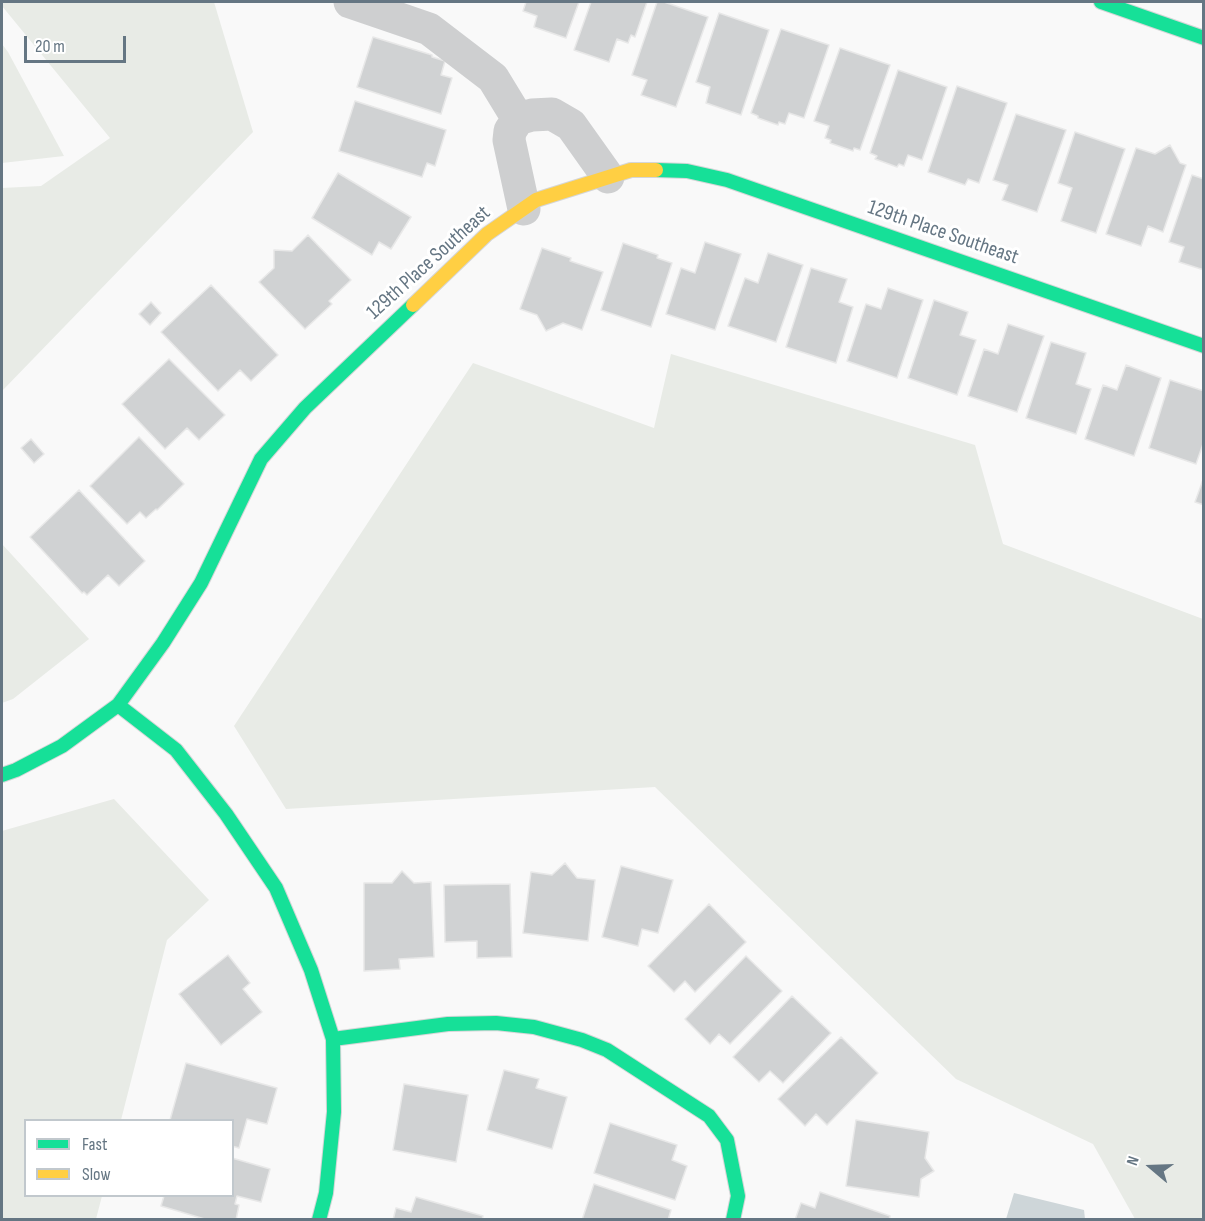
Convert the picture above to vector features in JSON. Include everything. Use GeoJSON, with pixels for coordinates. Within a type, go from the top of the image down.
{"type":"FeatureCollection","features":[{"type":"Feature","properties":{"kind":"street"},"geometry":{"type":"LineString","coordinates":[[350,2],[429,29],[493,78],[518,119]]}},
{"type":"Feature","properties":{"kind":"street"},"geometry":{"type":"LineString","coordinates":[[1101,2],[1203,38]]}},
{"type":"Feature","properties":{"kind":"street"},"geometry":{"type":"LineString","coordinates":[[524,209],[509,140],[510,131],[518,119],[532,114],[552,114],[571,125],[608,177]]}},
{"type":"Feature","properties":{"kind":"street","name":"129th Place Southeast"},"geometry":{"type":"LineString","coordinates":[[2,775],[62,746],[118,705],[163,643],[201,584],[261,459],[304,408],[479,242],[536,200],[630,170],[687,171],[727,180],[1203,346]]}},
{"type":"Feature","properties":{"kind":"street"},"geometry":{"type":"LineString","coordinates":[[118,705],[176,750],[226,814],[276,888],[310,970],[333,1039],[334,1112],[326,1193],[319,1220]]}},
{"type":"Feature","properties":{"kind":"street"},"geometry":{"type":"LineString","coordinates":[[333,1039],[447,1024],[496,1023],[534,1028],[582,1040],[607,1050],[709,1116],[727,1140],[738,1196],[733,1220]]}},
{"type":"Feature","properties":{"kind":"shaded area"},"geometry":{"type":"Polygon","coordinates":[[[2,2],[214,2],[253,132],[2,391],[2,188],[41,186],[110,138],[2,6],[2,2]]]}},
{"type":"Feature","properties":{"kind":"shaded area"},"geometry":{"type":"Polygon","coordinates":[[[2,44],[8,52],[64,156],[2,163],[2,44]]]}},
{"type":"Feature","properties":{"kind":"shaded area"},"geometry":{"type":"Polygon","coordinates":[[[671,354],[975,445],[1003,544],[1203,619],[1203,1219],[1135,1219],[1093,1144],[956,1079],[655,787],[286,809],[234,726],[473,363],[654,428],[671,354]]]}},
{"type":"Feature","properties":{"kind":"shaded area"},"geometry":{"type":"Polygon","coordinates":[[[2,544],[89,639],[13,699],[2,703],[2,544]]]}},
{"type":"Feature","properties":{"kind":"shaded area"},"geometry":{"type":"Polygon","coordinates":[[[114,799],[209,900],[167,940],[121,1119],[24,1119],[24,1197],[102,1197],[96,1219],[2,1219],[2,831],[114,799]]]}},
{"type":"Feature","properties":{"kind":"shaded area"},"geometry":{"type":"Polygon","coordinates":[[[1014,1193],[1084,1210],[1085,1219],[1006,1219],[1014,1193]]]}},
{"type":"Feature","properties":{"kind":"building"},"geometry":{"type":"Polygon","coordinates":[[[526,2],[579,2],[566,38],[534,27],[537,16],[523,11],[526,2]]]}},
{"type":"Feature","properties":{"kind":"building"},"geometry":{"type":"Polygon","coordinates":[[[591,2],[647,2],[635,37],[631,35],[628,43],[617,39],[609,62],[574,50],[591,2]]]}},
{"type":"Feature","properties":{"kind":"building"},"geometry":{"type":"Polygon","coordinates":[[[657,2],[664,2],[708,17],[676,107],[641,95],[647,80],[632,75],[657,2]]]}},
{"type":"Feature","properties":{"kind":"building"},"geometry":{"type":"Polygon","coordinates":[[[719,13],[769,30],[741,115],[706,103],[710,87],[696,82],[719,13]]]}},
{"type":"Feature","properties":{"kind":"building"},"geometry":{"type":"Polygon","coordinates":[[[781,29],[829,45],[804,118],[789,113],[785,124],[779,122],[778,125],[751,113],[781,29]]]}},
{"type":"Feature","properties":{"kind":"building"},"geometry":{"type":"Polygon","coordinates":[[[373,37],[445,61],[441,75],[452,78],[441,114],[357,87],[373,37]]]}},
{"type":"Feature","properties":{"kind":"building"},"geometry":{"type":"Polygon","coordinates":[[[840,48],[890,65],[860,150],[854,148],[853,151],[830,143],[831,140],[825,138],[829,126],[814,121],[840,48]]]}},
{"type":"Feature","properties":{"kind":"building"},"geometry":{"type":"Polygon","coordinates":[[[898,70],[947,87],[922,160],[908,155],[904,166],[899,164],[897,167],[875,159],[877,156],[870,153],[898,70]]]}},
{"type":"Feature","properties":{"kind":"building"},"geometry":{"type":"Polygon","coordinates":[[[957,86],[1007,103],[979,183],[968,179],[965,185],[928,172],[957,86]]]}},
{"type":"Feature","properties":{"kind":"building"},"geometry":{"type":"Polygon","coordinates":[[[355,101],[446,130],[435,166],[427,163],[422,177],[339,151],[355,101]]]}},
{"type":"Feature","properties":{"kind":"building"},"geometry":{"type":"Polygon","coordinates":[[[1016,114],[1066,130],[1037,212],[1002,200],[1008,185],[993,180],[1016,114]]]}},
{"type":"Feature","properties":{"kind":"building"},"geometry":{"type":"Polygon","coordinates":[[[1075,132],[1125,149],[1096,233],[1061,221],[1072,188],[1058,183],[1075,132]]]}},
{"type":"Feature","properties":{"kind":"building"},"geometry":{"type":"Polygon","coordinates":[[[1170,145],[1180,163],[1186,165],[1163,232],[1148,226],[1141,246],[1106,234],[1136,148],[1155,154],[1170,145]]]}},
{"type":"Feature","properties":{"kind":"building"},"geometry":{"type":"Polygon","coordinates":[[[338,173],[411,217],[391,249],[379,242],[372,255],[312,218],[338,173]]]}},
{"type":"Feature","properties":{"kind":"building"},"geometry":{"type":"Polygon","coordinates":[[[1192,175],[1204,179],[1204,270],[1179,262],[1184,247],[1169,242],[1192,175]]]}},
{"type":"Feature","properties":{"kind":"building"},"geometry":{"type":"Polygon","coordinates":[[[308,235],[351,280],[329,301],[332,304],[305,329],[259,282],[274,268],[274,250],[292,251],[308,235]]]}},
{"type":"Feature","properties":{"kind":"building"},"geometry":{"type":"Polygon","coordinates":[[[705,242],[741,254],[715,330],[666,314],[681,268],[695,273],[705,242]]]}},
{"type":"Feature","properties":{"kind":"building"},"geometry":{"type":"Polygon","coordinates":[[[623,243],[658,255],[657,258],[672,263],[651,327],[601,310],[623,243]]]}},
{"type":"Feature","properties":{"kind":"building"},"geometry":{"type":"Polygon","coordinates":[[[542,248],[571,258],[570,261],[603,272],[582,330],[563,323],[546,331],[537,315],[520,309],[542,248]]]}},
{"type":"Feature","properties":{"kind":"building"},"geometry":{"type":"Polygon","coordinates":[[[768,253],[803,265],[776,342],[728,326],[745,278],[758,283],[768,253]]]}},
{"type":"Feature","properties":{"kind":"building"},"geometry":{"type":"Polygon","coordinates":[[[811,268],[847,279],[839,302],[853,307],[836,363],[786,347],[811,268]]]}},
{"type":"Feature","properties":{"kind":"building"},"geometry":{"type":"Polygon","coordinates":[[[211,285],[278,355],[251,381],[240,370],[218,391],[161,332],[211,285]]]}},
{"type":"Feature","properties":{"kind":"building"},"geometry":{"type":"Polygon","coordinates":[[[888,288],[923,300],[897,378],[847,361],[866,304],[881,309],[888,288]]]}},
{"type":"Feature","properties":{"kind":"building"},"geometry":{"type":"Polygon","coordinates":[[[934,300],[968,312],[960,335],[976,340],[957,395],[908,378],[934,300]]]}},
{"type":"Feature","properties":{"kind":"building"},"geometry":{"type":"Polygon","coordinates":[[[151,302],[161,313],[150,325],[139,314],[151,302]]]}},
{"type":"Feature","properties":{"kind":"building"},"geometry":{"type":"Polygon","coordinates":[[[1008,324],[1044,336],[1017,412],[968,396],[984,349],[998,354],[1008,324]]]}},
{"type":"Feature","properties":{"kind":"building"},"geometry":{"type":"Polygon","coordinates":[[[1051,342],[1086,353],[1076,384],[1091,389],[1076,434],[1026,418],[1051,342]]]}},
{"type":"Feature","properties":{"kind":"building"},"geometry":{"type":"Polygon","coordinates":[[[169,359],[225,415],[199,440],[187,428],[165,449],[122,404],[169,359]]]}},
{"type":"Feature","properties":{"kind":"building"},"geometry":{"type":"Polygon","coordinates":[[[1126,365],[1161,378],[1134,456],[1085,439],[1103,385],[1117,390],[1126,365]]]}},
{"type":"Feature","properties":{"kind":"building"},"geometry":{"type":"Polygon","coordinates":[[[1170,380],[1204,391],[1204,441],[1196,464],[1149,448],[1170,380]]]}},
{"type":"Feature","properties":{"kind":"building"},"geometry":{"type":"Polygon","coordinates":[[[139,437],[184,484],[146,518],[140,512],[127,524],[90,486],[139,437]]]}},
{"type":"Feature","properties":{"kind":"building"},"geometry":{"type":"Polygon","coordinates":[[[31,439],[44,454],[34,463],[21,448],[31,439]]]}},
{"type":"Feature","properties":{"kind":"building"},"geometry":{"type":"Polygon","coordinates":[[[1204,477],[1204,505],[1195,502],[1204,477]]]}},
{"type":"Feature","properties":{"kind":"building"},"geometry":{"type":"Polygon","coordinates":[[[79,490],[145,561],[119,586],[108,575],[87,595],[82,593],[30,537],[79,490]]]}},
{"type":"Feature","properties":{"kind":"building"},"geometry":{"type":"Polygon","coordinates":[[[565,863],[577,878],[595,880],[588,941],[523,933],[531,872],[552,875],[565,863]]]}},
{"type":"Feature","properties":{"kind":"building"},"geometry":{"type":"Polygon","coordinates":[[[621,866],[673,880],[658,933],[642,929],[638,946],[602,937],[621,866]]]}},
{"type":"Feature","properties":{"kind":"building"},"geometry":{"type":"Polygon","coordinates":[[[402,871],[414,883],[431,882],[434,957],[399,959],[400,969],[364,971],[364,883],[392,883],[402,871]]]}},
{"type":"Feature","properties":{"kind":"building"},"geometry":{"type":"Polygon","coordinates":[[[510,884],[512,957],[477,958],[477,941],[445,942],[444,885],[510,884]]]}},
{"type":"Feature","properties":{"kind":"building"},"geometry":{"type":"Polygon","coordinates":[[[709,904],[746,942],[695,992],[685,981],[674,992],[648,966],[709,904]]]}},
{"type":"Feature","properties":{"kind":"building"},"geometry":{"type":"Polygon","coordinates":[[[228,955],[250,983],[243,989],[262,1012],[221,1045],[179,994],[228,955]]]}},
{"type":"Feature","properties":{"kind":"building"},"geometry":{"type":"Polygon","coordinates":[[[746,956],[782,991],[730,1044],[719,1034],[710,1044],[685,1019],[746,956]]]}},
{"type":"Feature","properties":{"kind":"building"},"geometry":{"type":"Polygon","coordinates":[[[792,996],[831,1033],[783,1083],[770,1071],[759,1082],[733,1057],[792,996]]]}},
{"type":"Feature","properties":{"kind":"building"},"geometry":{"type":"Polygon","coordinates":[[[841,1037],[878,1073],[827,1125],[816,1114],[805,1126],[778,1099],[841,1037]]]}},
{"type":"Feature","properties":{"kind":"building"},"geometry":{"type":"Polygon","coordinates":[[[186,1063],[277,1088],[267,1124],[247,1119],[239,1148],[234,1147],[234,1119],[170,1119],[186,1063]]]}},
{"type":"Feature","properties":{"kind":"building"},"geometry":{"type":"Polygon","coordinates":[[[504,1070],[539,1079],[536,1088],[567,1097],[552,1149],[487,1130],[504,1070]]]}},
{"type":"Feature","properties":{"kind":"building"},"geometry":{"type":"Polygon","coordinates":[[[404,1084],[468,1095],[456,1162],[393,1150],[404,1084]]]}},
{"type":"Feature","properties":{"kind":"building"},"geometry":{"type":"Polygon","coordinates":[[[856,1120],[929,1132],[925,1158],[934,1171],[921,1179],[919,1197],[846,1186],[856,1120]]]}},
{"type":"Feature","properties":{"kind":"building"},"geometry":{"type":"Polygon","coordinates":[[[610,1123],[677,1145],[672,1160],[687,1166],[675,1200],[594,1173],[610,1123]]]}},
{"type":"Feature","properties":{"kind":"building"},"geometry":{"type":"Polygon","coordinates":[[[234,1159],[270,1169],[261,1202],[237,1196],[235,1204],[239,1205],[236,1220],[208,1220],[161,1206],[164,1197],[234,1197],[234,1159]]]}},
{"type":"Feature","properties":{"kind":"building"},"geometry":{"type":"Polygon","coordinates":[[[594,1184],[671,1210],[668,1220],[582,1220],[594,1184]]]}},
{"type":"Feature","properties":{"kind":"building"},"geometry":{"type":"Polygon","coordinates":[[[820,1192],[890,1216],[889,1220],[795,1220],[801,1203],[815,1208],[820,1192]]]}},
{"type":"Feature","properties":{"kind":"building"},"geometry":{"type":"Polygon","coordinates":[[[416,1197],[483,1216],[482,1220],[393,1220],[396,1208],[411,1212],[416,1197]]]}},
{"type":"Feature","properties":{"kind":"traffic: fast"},"geometry":{"type":"LineString","coordinates":[[1101,2],[1204,38]]}},
{"type":"Feature","properties":{"kind":"traffic: fast"},"geometry":{"type":"LineString","coordinates":[[656,170],[687,171],[727,180],[1204,346]]}},
{"type":"Feature","properties":{"kind":"traffic: fast"},"geometry":{"type":"LineString","coordinates":[[2,775],[62,746],[118,705],[163,643],[201,583],[261,459],[305,408],[413,305]]}},
{"type":"Feature","properties":{"kind":"traffic: fast"},"geometry":{"type":"LineString","coordinates":[[118,705],[176,750],[226,814],[276,888],[311,970],[333,1039],[334,1112],[326,1193],[319,1220]]}},
{"type":"Feature","properties":{"kind":"traffic: fast"},"geometry":{"type":"LineString","coordinates":[[333,1039],[448,1024],[496,1023],[534,1027],[582,1040],[607,1050],[709,1116],[727,1140],[738,1196],[733,1220]]}},
{"type":"Feature","properties":{"kind":"traffic: slow"},"geometry":{"type":"LineString","coordinates":[[413,305],[487,234],[536,200],[631,170],[656,170]]}}]}
